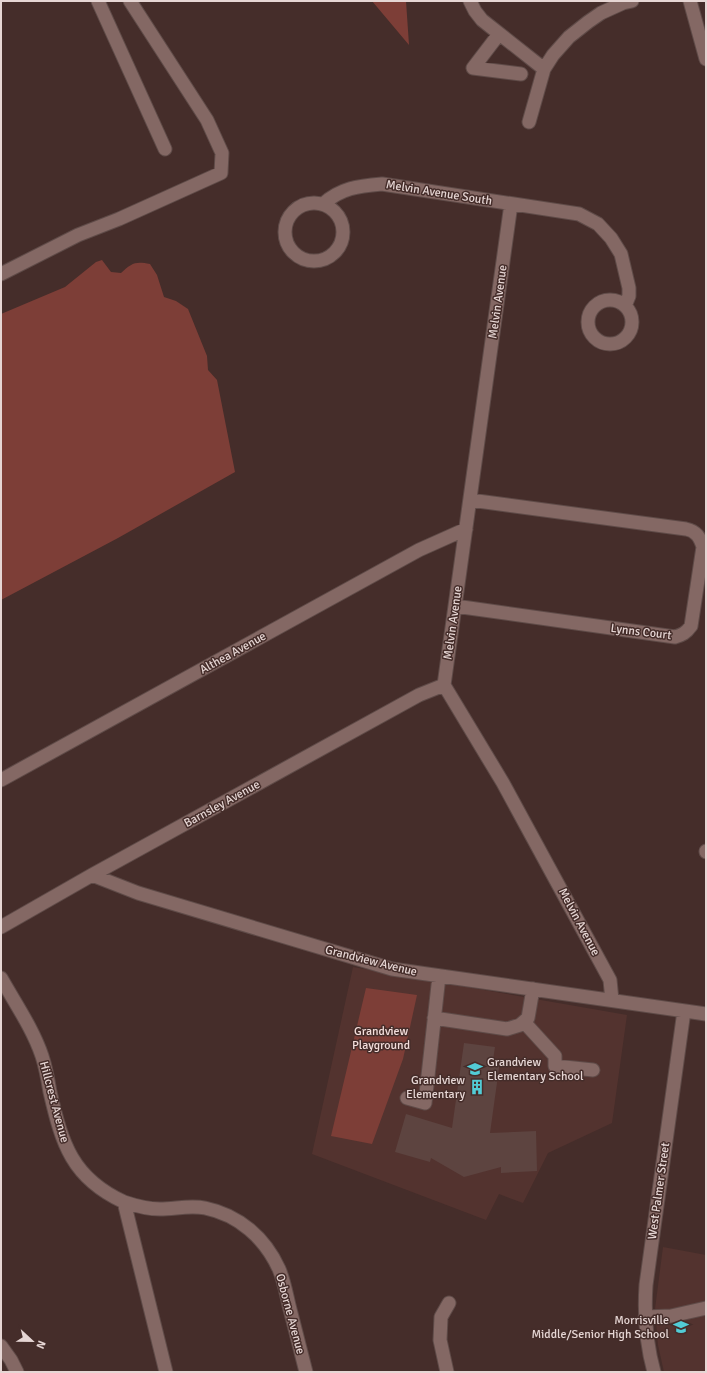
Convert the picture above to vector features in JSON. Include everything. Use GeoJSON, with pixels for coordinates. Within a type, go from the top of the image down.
{"type":"FeatureCollection","features":[{"type":"Feature","properties":{"kind":"street"},"geometry":{"type":"LineString","coordinates":[[98,1],[165,149]]}},
{"type":"Feature","properties":{"kind":"street"},"geometry":{"type":"LineString","coordinates":[[1,274],[78,235],[119,219],[221,173],[222,153],[207,120],[130,1]]}},
{"type":"Feature","properties":{"kind":"street"},"geometry":{"type":"LineString","coordinates":[[470,1],[475,12],[482,20],[544,68]]}},
{"type":"Feature","properties":{"kind":"street"},"geometry":{"type":"LineString","coordinates":[[529,122],[544,68],[553,55],[569,37],[588,22],[616,7],[632,1]]}},
{"type":"Feature","properties":{"kind":"street"},"geometry":{"type":"LineString","coordinates":[[690,1],[706,59]]}},
{"type":"Feature","properties":{"kind":"street"},"geometry":{"type":"LineString","coordinates":[[500,34],[473,68],[521,74]]}},
{"type":"Feature","properties":{"kind":"street","name":"Melvin Avenue South"},"geometry":{"type":"LineString","coordinates":[[323,204],[331,197],[342,191],[361,186],[382,184],[579,214],[598,224],[611,238],[621,254],[629,288],[629,296],[626,306]]}},
{"type":"Feature","properties":{"kind":"street"},"geometry":{"type":"LineString","coordinates":[[309,203],[323,204],[336,213],[341,222],[343,230],[342,240],[337,249],[330,256],[321,260],[310,260],[298,256],[291,249],[286,240],[285,230],[288,220],[293,212],[300,206],[309,203]]}},
{"type":"Feature","properties":{"kind":"street","name":"Melvin Avenue"},"geometry":{"type":"LineString","coordinates":[[511,204],[444,685],[503,782],[603,966],[610,980],[612,1000]]}},
{"type":"Feature","properties":{"kind":"street","name":"Lynns Court"},"geometry":{"type":"LineString","coordinates":[[455,606],[675,637],[681,636],[687,632],[691,626],[703,547],[697,534],[686,529],[470,500]]}},
{"type":"Feature","properties":{"kind":"street","name":"Althea Avenue"},"geometry":{"type":"LineString","coordinates":[[1,780],[419,550],[466,529]]}},
{"type":"Feature","properties":{"kind":"street","name":"Barnsley Avenue"},"geometry":{"type":"LineString","coordinates":[[1,927],[92,875],[419,695],[444,685]]}},
{"type":"Feature","properties":{"kind":"street","name":"Grandview Avenue"},"geometry":{"type":"LineString","coordinates":[[92,875],[138,893],[392,969],[706,1014]]}},
{"type":"Feature","properties":{"kind":"street"},"geometry":{"type":"LineString","coordinates":[[407,1098],[425,1103],[439,976]]}},
{"type":"Feature","properties":{"kind":"street","name":"Hillcrest Avenue"},"geometry":{"type":"LineString","coordinates":[[1,978],[37,1042],[54,1111],[69,1153],[79,1169],[93,1183],[108,1195],[124,1202]]}},
{"type":"Feature","properties":{"kind":"street"},"geometry":{"type":"LineString","coordinates":[[434,1018],[507,1029],[516,1028],[528,1018],[533,990]]}},
{"type":"Feature","properties":{"kind":"street","name":"West Palmer Street"},"geometry":{"type":"LineString","coordinates":[[654,1372],[648,1352],[645,1317],[646,1284],[684,1011]]}},
{"type":"Feature","properties":{"kind":"street"},"geometry":{"type":"LineString","coordinates":[[524,1022],[555,1056],[555,1066],[593,1070]]}},
{"type":"Feature","properties":{"kind":"street"},"geometry":{"type":"LineString","coordinates":[[124,1202],[166,1372]]}},
{"type":"Feature","properties":{"kind":"street","name":"Osborne Avenue"},"geometry":{"type":"LineString","coordinates":[[124,1202],[139,1207],[158,1209],[187,1207],[204,1208],[235,1218],[257,1235],[266,1246],[280,1270],[306,1372]]}},
{"type":"Feature","properties":{"kind":"street"},"geometry":{"type":"LineString","coordinates":[[448,1372],[440,1340],[441,1317],[449,1303]]}},
{"type":"Feature","properties":{"kind":"street"},"geometry":{"type":"LineString","coordinates":[[645,1317],[671,1316],[706,1308]]}},
{"type":"Feature","properties":{"kind":"street"},"geometry":{"type":"LineString","coordinates":[[1,1346],[17,1372]]}},
{"type":"Feature","properties":{"kind":"shaded area","name":"Grandview Elementary School"},"geometry":{"type":"Polygon","coordinates":[[[353,967],[627,1015],[612,1123],[548,1153],[523,1203],[499,1194],[486,1220],[312,1154],[353,967]]]}},
{"type":"Feature","properties":{"kind":"shaded area","name":"Morrisville Middle/Senior High School"},"geometry":{"type":"Polygon","coordinates":[[[663,1247],[706,1255],[706,1372],[664,1372],[658,1345],[655,1309],[663,1247]]]}},
{"type":"Feature","properties":{"kind":"green space"},"geometry":{"type":"Polygon","coordinates":[[[372,1],[406,1],[409,45],[372,1]]]}},
{"type":"Feature","properties":{"kind":"green space"},"geometry":{"type":"Polygon","coordinates":[[[102,260],[111,272],[121,273],[128,267],[137,263],[150,264],[157,275],[164,297],[176,301],[188,309],[207,356],[208,370],[217,380],[235,472],[118,538],[1,600],[1,314],[65,287],[96,262],[102,260]]]}},
{"type":"Feature","properties":{"kind":"green space","name":"Grandview Playground"},"geometry":{"type":"Polygon","coordinates":[[[366,988],[417,995],[403,1059],[372,1144],[331,1136],[366,988]]]}},
{"type":"Feature","properties":{"kind":"building","name":"Grandview Elementary"},"geometry":{"type":"Polygon","coordinates":[[[464,1043],[495,1047],[493,1060],[500,1061],[490,1133],[536,1131],[537,1171],[501,1173],[501,1167],[464,1177],[431,1158],[430,1162],[395,1152],[406,1114],[452,1128],[464,1043]]]}},
{"type":"Feature","properties":{"kind":"place","name":"Grandview Elementary School"},"geometry":{"type":"Point","coordinates":[475,1069]}},
{"type":"Feature","properties":{"kind":"place","name":"Grandview Elementary"},"geometry":{"type":"Point","coordinates":[477,1087]}},
{"type":"Feature","properties":{"kind":"place","name":"Morrisville Middle/Senior High School"},"geometry":{"type":"Point","coordinates":[681,1327]}}]}
